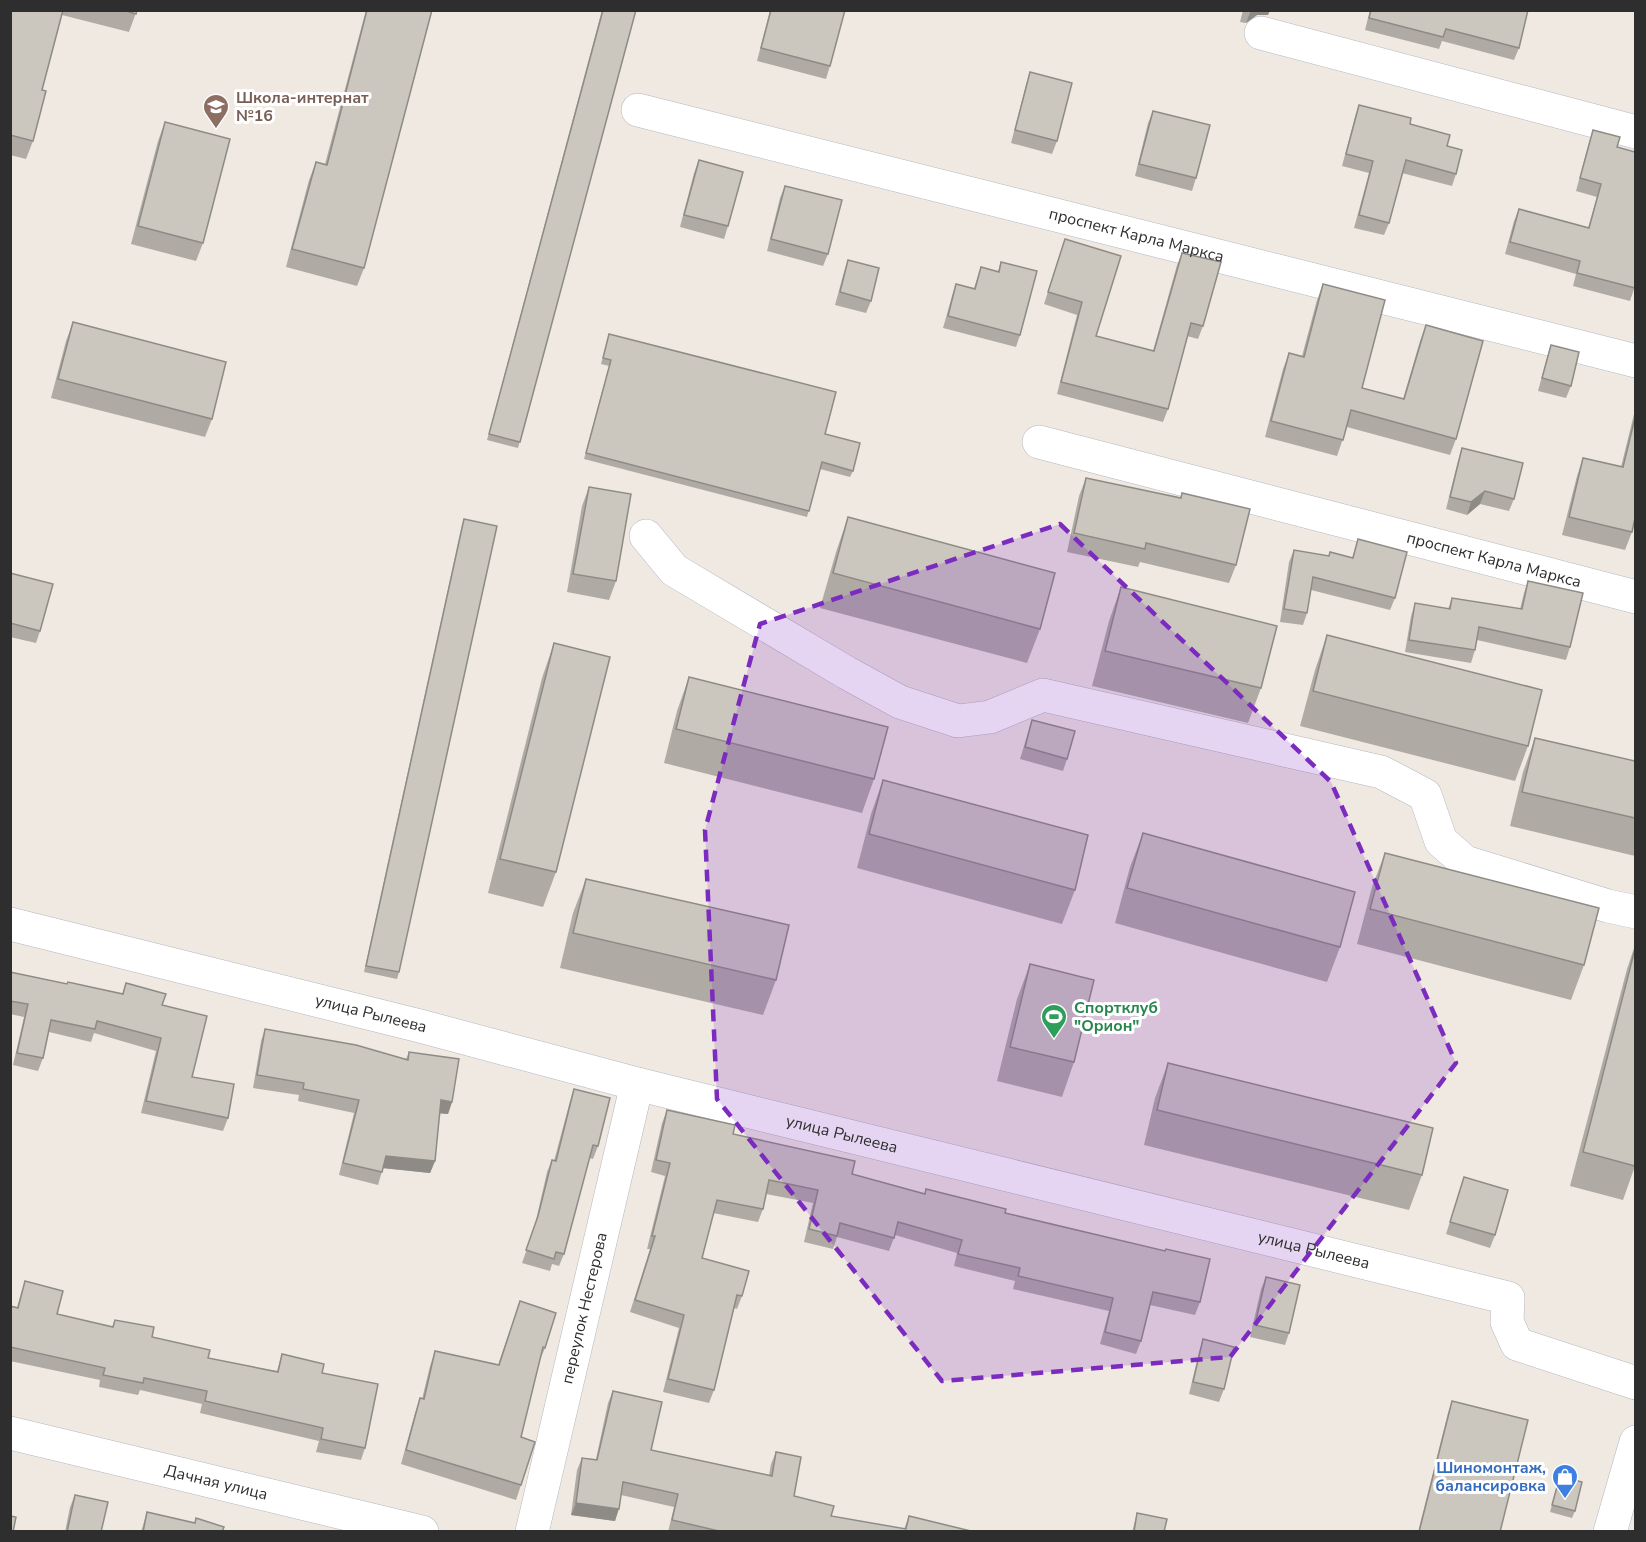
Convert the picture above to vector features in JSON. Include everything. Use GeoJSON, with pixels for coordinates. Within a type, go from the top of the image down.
{"type":"FeatureCollection","features":[{"type":"Feature","properties":{"kind":"street"},"geometry":{"type":"LineString","coordinates":[[1261,33],[1635,132]]}},
{"type":"Feature","properties":{"kind":"street","name":"проспект Карла Маркса"},"geometry":{"type":"LineString","coordinates":[[638,110],[1635,361]]}},
{"type":"Feature","properties":{"kind":"street","name":"проспект Карла Маркса"},"geometry":{"type":"LineString","coordinates":[[1039,442],[1635,597]]}},
{"type":"Feature","properties":{"kind":"street"},"geometry":{"type":"LineString","coordinates":[[646,536],[674,570],[847,674],[900,702],[958,721],[990,717],[1043,695],[1381,772],[1425,795],[1441,842],[1465,862],[1608,906],[1635,912]]}},
{"type":"Feature","properties":{"kind":"street","name":"улица Рылеева"},"geometry":{"type":"LineString","coordinates":[[10,924],[420,1026],[636,1084],[1508,1298],[1507,1322],[1517,1344],[1635,1383]]}},
{"type":"Feature","properties":{"kind":"street","name":"переулок Нестерова"},"geometry":{"type":"LineString","coordinates":[[532,1532],[636,1084]]}},
{"type":"Feature","properties":{"kind":"street","name":"Дачная улица"},"geometry":{"type":"LineString","coordinates":[[10,1433],[422,1532]]}},
{"type":"Feature","properties":{"kind":"street"},"geometry":{"type":"LineString","coordinates":[[1610,1532],[1635,1442]]}},
{"type":"Feature","properties":{"kind":"highlighted area"},"geometry":{"type":"Polygon","coordinates":[[[1060,524],[1331,782],[1456,1063],[1230,1357],[942,1381],[717,1099],[705,830],[760,624],[1060,524]]]}},
{"type":"Feature","properties":{"kind":"building"},"geometry":{"type":"Polygon","coordinates":[[[10,10],[63,10],[42,90],[46,91],[33,141],[10,135],[10,10]]]}},
{"type":"Feature","properties":{"kind":"building"},"geometry":{"type":"Polygon","coordinates":[[[123,10],[137,10],[136,14],[123,10]]]}},
{"type":"Feature","properties":{"kind":"building"},"geometry":{"type":"Polygon","coordinates":[[[367,10],[432,10],[364,268],[292,249],[316,162],[327,165],[367,10]]]}},
{"type":"Feature","properties":{"kind":"building"},"geometry":{"type":"Polygon","coordinates":[[[603,10],[636,10],[520,442],[489,434],[603,10]]]}},
{"type":"Feature","properties":{"kind":"building"},"geometry":{"type":"Polygon","coordinates":[[[771,10],[845,10],[830,66],[761,48],[771,10]]]}},
{"type":"Feature","properties":{"kind":"building"},"geometry":{"type":"Polygon","coordinates":[[[1371,10],[1528,10],[1519,48],[1446,29],[1443,37],[1369,18],[1371,10]]]}},
{"type":"Feature","properties":{"kind":"building"},"geometry":{"type":"Polygon","coordinates":[[[1030,72],[1072,83],[1057,141],[1015,130],[1030,72]]]}},
{"type":"Feature","properties":{"kind":"building"},"geometry":{"type":"Polygon","coordinates":[[[1359,105],[1411,118],[1410,124],[1450,135],[1447,146],[1462,150],[1456,174],[1406,160],[1389,223],[1359,215],[1373,161],[1346,154],[1359,105]]]}},
{"type":"Feature","properties":{"kind":"building"},"geometry":{"type":"Polygon","coordinates":[[[1153,111],[1210,125],[1196,178],[1139,164],[1153,111]]]}},
{"type":"Feature","properties":{"kind":"building"},"geometry":{"type":"Polygon","coordinates":[[[165,122],[230,139],[203,243],[138,226],[165,122]]]}},
{"type":"Feature","properties":{"kind":"building"},"geometry":{"type":"Polygon","coordinates":[[[1593,130],[1620,137],[1617,147],[1635,152],[1635,288],[1577,273],[1580,261],[1510,242],[1519,209],[1589,228],[1601,184],[1580,178],[1593,130]]]}},
{"type":"Feature","properties":{"kind":"building"},"geometry":{"type":"Polygon","coordinates":[[[699,160],[743,172],[728,226],[684,215],[699,160]]]}},
{"type":"Feature","properties":{"kind":"building"},"geometry":{"type":"Polygon","coordinates":[[[785,186],[842,200],[828,254],[771,239],[785,186]]]}},
{"type":"Feature","properties":{"kind":"building"},"geometry":{"type":"Polygon","coordinates":[[[1065,239],[1121,256],[1096,336],[1154,351],[1182,253],[1221,262],[1203,326],[1191,323],[1168,409],[1061,382],[1082,302],[1048,292],[1065,239]]]}},
{"type":"Feature","properties":{"kind":"building"},"geometry":{"type":"Polygon","coordinates":[[[848,260],[879,268],[871,301],[840,292],[848,260]]]}},
{"type":"Feature","properties":{"kind":"building"},"geometry":{"type":"Polygon","coordinates":[[[1001,262],[1037,271],[1020,335],[948,316],[956,284],[975,289],[981,267],[999,272],[1001,262]]]}},
{"type":"Feature","properties":{"kind":"building"},"geometry":{"type":"Polygon","coordinates":[[[1323,284],[1385,300],[1362,388],[1404,399],[1426,325],[1483,341],[1456,439],[1351,410],[1343,440],[1271,421],[1289,353],[1304,357],[1323,284]]]}},
{"type":"Feature","properties":{"kind":"building"},"geometry":{"type":"Polygon","coordinates":[[[73,322],[226,362],[212,419],[58,379],[73,322]]]}},
{"type":"Feature","properties":{"kind":"building"},"geometry":{"type":"Polygon","coordinates":[[[609,334],[836,392],[825,434],[860,443],[853,471],[822,462],[809,511],[586,453],[611,360],[603,358],[609,334]]]}},
{"type":"Feature","properties":{"kind":"building"},"geometry":{"type":"Polygon","coordinates":[[[1551,345],[1579,352],[1571,386],[1542,378],[1551,345]]]}},
{"type":"Feature","properties":{"kind":"building"},"geometry":{"type":"Polygon","coordinates":[[[1635,418],[1635,518],[1632,532],[1569,517],[1583,458],[1623,467],[1635,418]]]}},
{"type":"Feature","properties":{"kind":"building"},"geometry":{"type":"Polygon","coordinates":[[[1462,448],[1523,463],[1514,499],[1485,491],[1471,502],[1450,497],[1462,448]]]}},
{"type":"Feature","properties":{"kind":"building"},"geometry":{"type":"Polygon","coordinates":[[[1086,478],[1181,498],[1182,493],[1250,509],[1236,565],[1146,543],[1145,549],[1074,533],[1086,478]]]}},
{"type":"Feature","properties":{"kind":"building"},"geometry":{"type":"Polygon","coordinates":[[[589,487],[631,494],[616,581],[573,574],[589,487]]]}},
{"type":"Feature","properties":{"kind":"building"},"geometry":{"type":"Polygon","coordinates":[[[848,517],[1055,573],[1040,629],[833,573],[848,517]]]}},
{"type":"Feature","properties":{"kind":"building"},"geometry":{"type":"Polygon","coordinates":[[[464,519],[497,526],[399,972],[366,966],[464,519]]]}},
{"type":"Feature","properties":{"kind":"building"},"geometry":{"type":"Polygon","coordinates":[[[1358,539],[1407,552],[1395,598],[1313,577],[1307,613],[1284,609],[1294,550],[1329,556],[1330,552],[1353,558],[1358,539]]]}},
{"type":"Feature","properties":{"kind":"building"},"geometry":{"type":"Polygon","coordinates":[[[10,573],[53,584],[40,631],[10,623],[10,573]]]}},
{"type":"Feature","properties":{"kind":"building"},"geometry":{"type":"Polygon","coordinates":[[[1528,581],[1583,593],[1570,647],[1479,627],[1475,650],[1409,640],[1415,603],[1450,609],[1452,598],[1522,609],[1528,581]]]}},
{"type":"Feature","properties":{"kind":"building"},"geometry":{"type":"Polygon","coordinates":[[[1121,587],[1277,626],[1261,688],[1105,651],[1121,587]]]}},
{"type":"Feature","properties":{"kind":"building"},"geometry":{"type":"Polygon","coordinates":[[[1327,635],[1542,690],[1528,746],[1313,691],[1327,635]]]}},
{"type":"Feature","properties":{"kind":"building"},"geometry":{"type":"Polygon","coordinates":[[[554,643],[610,657],[556,872],[500,859],[554,643]]]}},
{"type":"Feature","properties":{"kind":"building"},"geometry":{"type":"Polygon","coordinates":[[[689,677],[888,727],[874,779],[676,729],[689,677]]]}},
{"type":"Feature","properties":{"kind":"building"},"geometry":{"type":"Polygon","coordinates":[[[1032,720],[1075,731],[1067,759],[1025,747],[1032,720]]]}},
{"type":"Feature","properties":{"kind":"building"},"geometry":{"type":"Polygon","coordinates":[[[1535,738],[1635,761],[1635,818],[1522,792],[1535,738]]]}},
{"type":"Feature","properties":{"kind":"building"},"geometry":{"type":"Polygon","coordinates":[[[883,780],[1088,835],[1075,890],[869,834],[883,780]]]}},
{"type":"Feature","properties":{"kind":"building"},"geometry":{"type":"Polygon","coordinates":[[[1143,833],[1355,892],[1340,947],[1127,888],[1143,833]]]}},
{"type":"Feature","properties":{"kind":"building"},"geometry":{"type":"Polygon","coordinates":[[[1385,853],[1599,908],[1584,965],[1370,909],[1385,853]]]}},
{"type":"Feature","properties":{"kind":"building"},"geometry":{"type":"Polygon","coordinates":[[[586,879],[789,925],[776,980],[573,933],[586,879]]]}},
{"type":"Feature","properties":{"kind":"building"},"geometry":{"type":"Polygon","coordinates":[[[1635,949],[1635,1166],[1583,1152],[1635,949]]]}},
{"type":"Feature","properties":{"kind":"building"},"geometry":{"type":"Polygon","coordinates":[[[1030,964],[1094,980],[1074,1062],[1010,1047],[1030,964]]]}},
{"type":"Feature","properties":{"kind":"building"},"geometry":{"type":"Polygon","coordinates":[[[10,972],[123,994],[126,983],[166,994],[162,1005],[207,1016],[192,1077],[234,1084],[228,1118],[146,1101],[161,1038],[97,1021],[95,1029],[51,1020],[43,1058],[17,1053],[28,1004],[10,1001],[10,972]]]}},
{"type":"Feature","properties":{"kind":"building"},"geometry":{"type":"Polygon","coordinates":[[[265,1029],[356,1045],[408,1060],[409,1052],[459,1059],[452,1102],[441,1100],[435,1161],[386,1156],[382,1172],[343,1163],[359,1100],[303,1089],[304,1083],[257,1075],[265,1029]]]}},
{"type":"Feature","properties":{"kind":"building"},"geometry":{"type":"Polygon","coordinates":[[[1168,1063],[1433,1128],[1422,1175],[1157,1110],[1168,1063]]]}},
{"type":"Feature","properties":{"kind":"building"},"geometry":{"type":"Polygon","coordinates":[[[574,1089],[610,1098],[598,1146],[593,1145],[564,1254],[556,1252],[554,1259],[526,1250],[538,1216],[552,1160],[556,1161],[574,1089]]]}},
{"type":"Feature","properties":{"kind":"building"},"geometry":{"type":"Polygon","coordinates":[[[667,1110],[735,1125],[733,1134],[855,1161],[852,1174],[925,1194],[926,1189],[1006,1209],[1005,1213],[1165,1251],[1166,1249],[1210,1259],[1200,1302],[1153,1292],[1141,1341],[1105,1332],[1113,1298],[1018,1276],[1020,1268],[958,1254],[962,1240],[898,1222],[894,1238],[840,1223],[837,1236],[809,1229],[818,1190],[769,1180],[763,1209],[717,1200],[702,1258],[749,1271],[742,1296],[737,1295],[714,1390],[668,1379],[684,1315],[635,1300],[655,1236],[652,1236],[670,1163],[656,1160],[667,1110]]]}},
{"type":"Feature","properties":{"kind":"building"},"geometry":{"type":"Polygon","coordinates":[[[1464,1177],[1508,1190],[1495,1235],[1450,1222],[1464,1177]]]}},
{"type":"Feature","properties":{"kind":"building"},"geometry":{"type":"Polygon","coordinates":[[[1266,1277],[1300,1285],[1289,1333],[1255,1325],[1266,1277]]]}},
{"type":"Feature","properties":{"kind":"building"},"geometry":{"type":"Polygon","coordinates":[[[25,1281],[63,1291],[57,1314],[113,1327],[115,1320],[154,1327],[152,1337],[210,1350],[208,1358],[278,1372],[282,1354],[324,1364],[322,1373],[378,1384],[365,1448],[321,1439],[323,1428],[205,1401],[207,1391],[144,1378],[143,1383],[103,1375],[105,1368],[10,1347],[10,1306],[18,1308],[25,1281]]]}},
{"type":"Feature","properties":{"kind":"building"},"geometry":{"type":"Polygon","coordinates":[[[520,1301],[556,1313],[545,1348],[543,1347],[521,1437],[535,1442],[521,1485],[406,1450],[420,1398],[424,1399],[435,1351],[499,1365],[520,1301]]]}},
{"type":"Feature","properties":{"kind":"building"},"geometry":{"type":"Polygon","coordinates":[[[1203,1339],[1234,1347],[1224,1389],[1193,1382],[1203,1339]]]}},
{"type":"Feature","properties":{"kind":"building"},"geometry":{"type":"Polygon","coordinates":[[[613,1391],[662,1402],[651,1450],[772,1476],[776,1452],[801,1457],[794,1496],[834,1506],[831,1516],[906,1529],[909,1516],[975,1532],[723,1532],[672,1520],[678,1494],[623,1482],[619,1509],[576,1503],[582,1458],[597,1460],[613,1391]]]}},
{"type":"Feature","properties":{"kind":"building"},"geometry":{"type":"Polygon","coordinates":[[[1452,1401],[1528,1420],[1500,1532],[1419,1532],[1452,1401]]]}},
{"type":"Feature","properties":{"kind":"building","name":"Шиномонтаж, балансировка"},"geometry":{"type":"Polygon","coordinates":[[[1560,1476],[1582,1482],[1575,1511],[1552,1505],[1560,1476]]]}},
{"type":"Feature","properties":{"kind":"building"},"geometry":{"type":"Polygon","coordinates":[[[75,1495],[108,1502],[101,1532],[67,1532],[75,1495]]]}},
{"type":"Feature","properties":{"kind":"building"},"geometry":{"type":"Polygon","coordinates":[[[147,1512],[195,1523],[196,1518],[224,1527],[222,1532],[143,1532],[147,1512]]]}},
{"type":"Feature","properties":{"kind":"building"},"geometry":{"type":"Polygon","coordinates":[[[1137,1513],[1167,1519],[1164,1532],[1134,1532],[1137,1513]]]}},
{"type":"Feature","properties":{"kind":"building"},"geometry":{"type":"Polygon","coordinates":[[[10,1516],[16,1517],[13,1532],[10,1532],[10,1516]]]}},
{"type":"Feature","properties":{"kind":"place","name":"Школа-интернат №16"},"geometry":{"type":"Point","coordinates":[216,130]}},
{"type":"Feature","properties":{"kind":"place","name":"Спортклуб \"Орион\""},"geometry":{"type":"Point","coordinates":[1054,1040]}},
{"type":"Feature","properties":{"kind":"place","name":"Шиномонтаж, балансировка"},"geometry":{"type":"Point","coordinates":[1565,1500]}}]}
